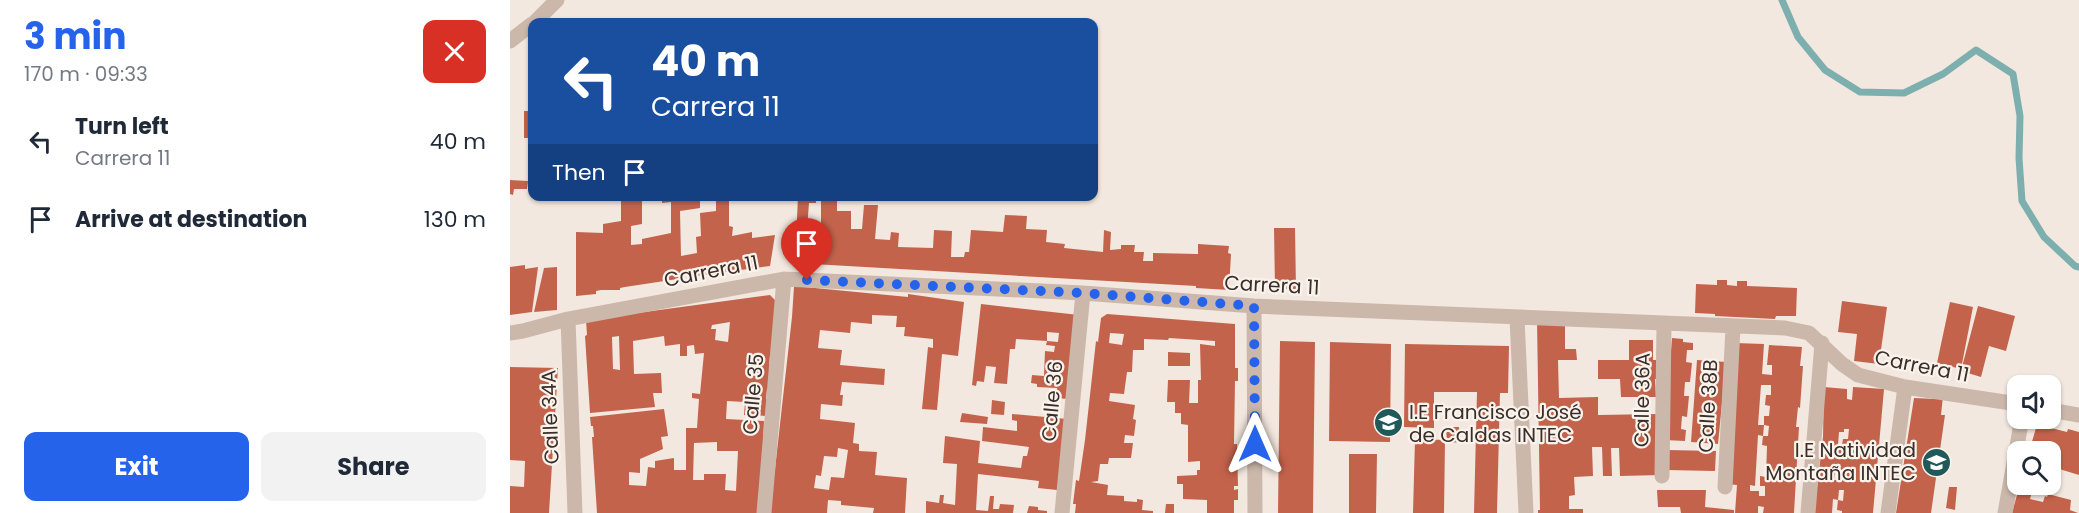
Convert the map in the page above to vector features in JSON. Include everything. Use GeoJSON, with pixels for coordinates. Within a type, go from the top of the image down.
{"type":"FeatureCollection","features":[{"type":"Feature","properties":{"kind":"street"},"geometry":{"type":"LineString","coordinates":[[539,18],[557,0]]}},
{"type":"Feature","properties":{"kind":"street"},"geometry":{"type":"LineString","coordinates":[[510,41],[528,28]]}},
{"type":"Feature","properties":{"kind":"street","name":"Carrera 11"},"geometry":{"type":"LineString","coordinates":[[510,333],[784,279],[1083,293],[1254,306],[1785,328],[1809,333],[1842,364],[1858,375],[1905,387],[2007,402]]}},
{"type":"Feature","properties":{"kind":"street","name":"Calle 35"},"geometry":{"type":"LineString","coordinates":[[764,513],[784,279]]}},
{"type":"Feature","properties":{"kind":"street","name":"Calle 36"},"geometry":{"type":"LineString","coordinates":[[1062,513],[1083,293]]}},
{"type":"Feature","properties":{"kind":"street"},"geometry":{"type":"LineString","coordinates":[[1254,306],[1255,513]]}},
{"type":"Feature","properties":{"kind":"street"},"geometry":{"type":"LineString","coordinates":[[1517,318],[1526,513]]}},
{"type":"Feature","properties":{"kind":"street","name":"Calle 34A"},"geometry":{"type":"LineString","coordinates":[[568,320],[575,513]]}},
{"type":"Feature","properties":{"kind":"street","name":"Calle 36A"},"geometry":{"type":"LineString","coordinates":[[1662,476],[1664,324]]}},
{"type":"Feature","properties":{"kind":"street","name":"Calle 38B"},"geometry":{"type":"LineString","coordinates":[[1725,487],[1733,327]]}},
{"type":"Feature","properties":{"kind":"street"},"geometry":{"type":"LineString","coordinates":[[1808,513],[1822,343]]}},
{"type":"Feature","properties":{"kind":"street"},"geometry":{"type":"LineString","coordinates":[[1888,513],[1905,387]]}},
{"type":"Feature","properties":{"kind":"street"},"geometry":{"type":"LineString","coordinates":[[2061,412],[2079,415]]}},
{"type":"Feature","properties":{"kind":"street"},"geometry":{"type":"LineString","coordinates":[[2005,513],[2020,429]]}},
{"type":"Feature","properties":{"kind":"building"},"geometry":{"type":"Polygon","coordinates":[[[524,111],[528,111],[528,138],[524,138],[524,111]]]}},
{"type":"Feature","properties":{"kind":"building"},"geometry":{"type":"Polygon","coordinates":[[[510,180],[528,181],[527,189],[514,189],[513,195],[510,194],[510,180]]]}},
{"type":"Feature","properties":{"kind":"building"},"geometry":{"type":"Polygon","coordinates":[[[621,201],[642,201],[642,224],[631,226],[631,245],[642,244],[642,239],[671,233],[671,202],[662,203],[662,201],[700,201],[700,208],[680,211],[681,256],[697,253],[696,237],[701,236],[700,213],[716,211],[716,201],[729,201],[729,226],[733,227],[732,236],[752,232],[752,238],[775,235],[770,266],[698,276],[698,273],[685,275],[684,278],[625,287],[620,290],[601,290],[596,291],[596,294],[576,296],[576,232],[603,233],[603,224],[621,221],[621,201]]]}},
{"type":"Feature","properties":{"kind":"building"},"geometry":{"type":"Polygon","coordinates":[[[798,201],[816,201],[816,203],[809,203],[806,242],[821,243],[821,201],[837,201],[837,211],[851,211],[851,229],[862,229],[864,205],[878,205],[875,239],[890,240],[891,232],[899,233],[898,247],[933,248],[934,230],[952,231],[951,257],[964,257],[965,252],[969,252],[971,230],[1003,232],[1005,215],[1027,216],[1026,229],[1047,230],[1046,242],[1065,244],[1064,248],[1103,252],[1104,230],[1111,232],[1110,250],[1121,249],[1121,245],[1135,245],[1134,252],[1144,252],[1143,261],[1153,261],[1153,253],[1198,254],[1198,244],[1229,246],[1228,253],[1231,254],[1229,290],[1196,288],[1196,286],[795,263],[798,201]]]}},
{"type":"Feature","properties":{"kind":"building"},"geometry":{"type":"Polygon","coordinates":[[[1274,228],[1295,228],[1296,289],[1275,289],[1274,228]]]}},
{"type":"Feature","properties":{"kind":"building"},"geometry":{"type":"Polygon","coordinates":[[[525,265],[525,269],[538,267],[532,312],[510,315],[510,267],[525,265]]]}},
{"type":"Feature","properties":{"kind":"building"},"geometry":{"type":"Polygon","coordinates":[[[557,267],[557,310],[534,312],[544,268],[557,267]]]}},
{"type":"Feature","properties":{"kind":"building"},"geometry":{"type":"Polygon","coordinates":[[[1717,280],[1727,280],[1727,285],[1737,286],[1737,281],[1747,281],[1747,286],[1797,288],[1796,316],[1776,316],[1775,319],[1695,313],[1696,284],[1717,285],[1717,280]]]}},
{"type":"Feature","properties":{"kind":"building"},"geometry":{"type":"Polygon","coordinates":[[[794,286],[908,297],[908,294],[964,302],[958,356],[942,354],[937,410],[922,409],[928,347],[933,348],[933,339],[904,336],[905,327],[896,327],[897,316],[872,315],[872,324],[851,322],[850,333],[820,330],[818,348],[842,350],[840,365],[885,369],[884,385],[842,382],[840,395],[843,395],[842,406],[821,404],[820,419],[855,423],[853,443],[859,444],[859,451],[877,452],[875,475],[907,478],[905,513],[873,513],[874,508],[841,505],[841,501],[828,500],[827,513],[768,513],[794,286]],[[838,448],[837,457],[824,456],[821,476],[816,475],[814,488],[829,490],[831,477],[844,478],[848,450],[838,448]]]}},
{"type":"Feature","properties":{"kind":"building"},"geometry":{"type":"Polygon","coordinates":[[[770,295],[776,301],[772,356],[770,356],[769,366],[772,366],[770,389],[767,389],[766,399],[769,399],[768,416],[744,415],[745,402],[727,401],[726,419],[764,421],[760,513],[597,513],[592,437],[594,437],[590,417],[664,409],[668,436],[661,437],[663,449],[640,459],[640,473],[629,472],[629,485],[646,486],[648,467],[655,468],[655,461],[674,458],[674,470],[686,470],[686,428],[697,428],[699,399],[692,398],[692,393],[700,394],[704,353],[695,354],[694,345],[687,346],[687,356],[680,356],[680,344],[665,346],[664,336],[633,341],[634,374],[661,373],[662,393],[653,393],[655,407],[590,413],[586,320],[770,295]],[[730,322],[712,325],[711,329],[716,329],[715,340],[728,342],[730,322]],[[619,336],[612,337],[613,369],[620,370],[619,336]],[[717,442],[694,443],[693,480],[704,480],[704,474],[726,474],[725,490],[736,491],[738,451],[717,451],[717,442]]]}},
{"type":"Feature","properties":{"kind":"building"},"geometry":{"type":"Polygon","coordinates":[[[1842,301],[1887,307],[1879,364],[1854,361],[1857,334],[1838,332],[1842,301]]]}},
{"type":"Feature","properties":{"kind":"building"},"geometry":{"type":"Polygon","coordinates":[[[1950,302],[1973,307],[1961,369],[1937,363],[1950,302]]]}},
{"type":"Feature","properties":{"kind":"building"},"geometry":{"type":"Polygon","coordinates":[[[981,304],[1079,315],[1068,399],[1056,398],[1057,388],[1037,387],[1037,384],[1031,383],[1032,375],[1044,376],[1045,351],[1054,352],[1055,346],[1046,345],[1047,341],[1016,339],[1015,349],[1010,349],[1007,384],[994,383],[996,367],[986,366],[984,382],[977,381],[976,386],[972,385],[981,304]],[[1047,332],[1047,341],[1058,342],[1059,333],[1047,332]]]}},
{"type":"Feature","properties":{"kind":"building"},"geometry":{"type":"Polygon","coordinates":[[[1978,306],[2015,316],[2006,351],[1989,346],[1981,377],[1961,371],[1978,306]]]}},
{"type":"Feature","properties":{"kind":"building"},"geometry":{"type":"Polygon","coordinates":[[[1107,314],[1235,324],[1235,368],[1238,368],[1238,381],[1235,381],[1234,444],[1237,444],[1238,486],[1234,486],[1234,490],[1238,489],[1238,500],[1234,500],[1234,513],[1207,513],[1207,500],[1183,499],[1183,484],[1177,484],[1177,476],[1197,475],[1197,470],[1200,470],[1200,461],[1188,462],[1188,425],[1181,424],[1181,413],[1175,413],[1175,402],[1167,402],[1168,380],[1190,380],[1189,403],[1198,403],[1198,380],[1201,380],[1200,344],[1215,346],[1215,341],[1169,338],[1168,340],[1144,339],[1144,350],[1133,350],[1132,372],[1127,372],[1124,394],[1110,393],[1109,401],[1135,405],[1134,436],[1125,435],[1124,443],[1133,443],[1131,458],[1109,458],[1108,464],[1100,464],[1098,481],[1091,482],[1108,485],[1107,495],[1124,496],[1124,501],[1143,500],[1142,510],[1153,511],[1153,513],[1075,513],[1076,504],[1073,504],[1076,480],[1079,481],[1096,341],[1098,342],[1101,318],[1107,314]],[[1110,333],[1109,343],[1122,345],[1124,334],[1110,333]]]}},
{"type":"Feature","properties":{"kind":"building"},"geometry":{"type":"Polygon","coordinates":[[[1537,320],[1565,320],[1565,349],[1576,349],[1577,360],[1558,360],[1559,398],[1598,397],[1598,415],[1658,414],[1661,475],[1620,476],[1619,448],[1611,448],[1612,476],[1603,476],[1602,447],[1592,447],[1593,476],[1574,477],[1575,495],[1569,496],[1569,509],[1583,509],[1583,513],[1538,513],[1540,510],[1537,320]]]}},
{"type":"Feature","properties":{"kind":"building"},"geometry":{"type":"Polygon","coordinates":[[[1672,338],[1693,343],[1693,350],[1687,350],[1686,362],[1692,363],[1690,382],[1685,382],[1684,396],[1689,396],[1687,417],[1682,416],[1681,429],[1686,430],[1685,441],[1664,440],[1672,338]]]}},
{"type":"Feature","properties":{"kind":"building"},"geometry":{"type":"Polygon","coordinates":[[[1629,340],[1653,340],[1653,360],[1658,360],[1658,379],[1655,379],[1656,397],[1621,397],[1620,379],[1598,379],[1598,360],[1629,360],[1629,340]]]}},
{"type":"Feature","properties":{"kind":"building"},"geometry":{"type":"Polygon","coordinates":[[[1280,341],[1315,342],[1313,513],[1278,513],[1280,341]]]}},
{"type":"Feature","properties":{"kind":"building"},"geometry":{"type":"Polygon","coordinates":[[[1330,342],[1391,344],[1390,442],[1329,441],[1330,342]]]}},
{"type":"Feature","properties":{"kind":"building"},"geometry":{"type":"Polygon","coordinates":[[[1735,343],[1764,344],[1762,374],[1772,375],[1772,365],[1767,365],[1769,345],[1802,347],[1800,408],[1798,407],[1796,427],[1799,427],[1794,513],[1763,513],[1764,507],[1758,506],[1758,513],[1735,513],[1737,485],[1726,484],[1735,343]],[[1761,385],[1758,425],[1764,425],[1764,416],[1769,416],[1770,406],[1765,405],[1766,395],[1771,395],[1771,385],[1761,385]],[[1764,425],[1763,436],[1768,436],[1769,426],[1764,425]],[[1758,435],[1755,486],[1750,485],[1750,491],[1759,491],[1759,496],[1765,496],[1765,486],[1760,486],[1760,476],[1766,477],[1767,446],[1762,445],[1763,436],[1758,435]]]}},
{"type":"Feature","properties":{"kind":"building"},"geometry":{"type":"Polygon","coordinates":[[[1405,344],[1509,346],[1508,393],[1500,393],[1497,513],[1474,513],[1477,392],[1434,392],[1434,428],[1404,427],[1405,344]]]}},
{"type":"Feature","properties":{"kind":"building"},"geometry":{"type":"Polygon","coordinates":[[[1168,352],[1190,353],[1190,366],[1168,366],[1168,352]]]}},
{"type":"Feature","properties":{"kind":"building"},"geometry":{"type":"Polygon","coordinates":[[[1697,360],[1726,362],[1718,444],[1691,442],[1697,360]]]}},
{"type":"Feature","properties":{"kind":"building"},"geometry":{"type":"Polygon","coordinates":[[[510,367],[558,368],[549,513],[510,513],[510,486],[524,487],[525,461],[510,460],[510,367]]]}},
{"type":"Feature","properties":{"kind":"building"},"geometry":{"type":"Polygon","coordinates":[[[1824,387],[1847,389],[1847,399],[1852,400],[1853,387],[1884,389],[1873,513],[1842,513],[1837,510],[1838,500],[1833,499],[1832,513],[1814,513],[1823,437],[1824,387]],[[1844,429],[1844,432],[1839,432],[1838,445],[1842,445],[1843,439],[1848,439],[1849,429],[1844,429]],[[1836,466],[1834,480],[1845,480],[1845,470],[1840,470],[1841,466],[1836,466]],[[1839,490],[1838,500],[1843,501],[1844,490],[1839,490]]]}},
{"type":"Feature","properties":{"kind":"building"},"geometry":{"type":"Polygon","coordinates":[[[1943,396],[1941,415],[1945,415],[1931,513],[1896,513],[1914,398],[1936,399],[1943,396]]]}},
{"type":"Feature","properties":{"kind":"building"},"geometry":{"type":"Polygon","coordinates":[[[992,400],[1005,402],[1004,415],[991,414],[992,400]]]}},
{"type":"Feature","properties":{"kind":"building"},"geometry":{"type":"Polygon","coordinates":[[[962,413],[988,417],[987,424],[960,422],[962,413]]]}},
{"type":"Feature","properties":{"kind":"building"},"geometry":{"type":"Polygon","coordinates":[[[1012,414],[1067,419],[1057,490],[1038,488],[1039,481],[978,474],[976,510],[988,511],[990,496],[994,496],[993,509],[999,509],[1000,504],[1014,505],[1013,513],[926,513],[926,501],[939,503],[940,495],[944,495],[943,503],[955,505],[957,464],[943,463],[945,436],[980,441],[978,463],[1021,468],[1023,456],[1027,456],[1029,447],[982,441],[983,427],[1017,431],[1017,421],[1012,420],[1012,414]]]}},
{"type":"Feature","properties":{"kind":"building"},"geometry":{"type":"Polygon","coordinates":[[[1446,427],[1459,427],[1460,442],[1447,443],[1446,427]]]}},
{"type":"Feature","properties":{"kind":"building"},"geometry":{"type":"Polygon","coordinates":[[[2036,429],[2055,429],[2067,432],[2068,429],[2079,432],[2079,475],[2061,470],[2061,441],[2032,441],[2036,429]]]}},
{"type":"Feature","properties":{"kind":"building"},"geometry":{"type":"Polygon","coordinates":[[[1415,439],[1445,440],[1444,513],[1413,513],[1415,439]]]}},
{"type":"Feature","properties":{"kind":"building"},"geometry":{"type":"Polygon","coordinates":[[[1667,450],[1716,451],[1715,471],[1666,470],[1667,450]]]}},
{"type":"Feature","properties":{"kind":"building"},"geometry":{"type":"Polygon","coordinates":[[[1349,454],[1377,454],[1376,513],[1349,513],[1349,454]]]}},
{"type":"Feature","properties":{"kind":"building"},"geometry":{"type":"Polygon","coordinates":[[[1949,487],[1957,487],[1955,510],[1946,508],[1949,487]]]}},
{"type":"Feature","properties":{"kind":"building"},"geometry":{"type":"Polygon","coordinates":[[[1657,490],[1706,490],[1705,507],[1734,510],[1734,513],[1681,513],[1680,507],[1658,507],[1657,490]]]}},
{"type":"Feature","properties":{"kind":"building"},"geometry":{"type":"Polygon","coordinates":[[[2017,495],[2031,495],[2030,499],[2043,502],[2045,496],[2052,495],[2071,500],[2070,510],[2078,513],[2012,513],[2017,495]]]}},
{"type":"Feature","properties":{"kind":"building"},"geometry":{"type":"Polygon","coordinates":[[[1166,504],[1174,504],[1174,513],[1165,513],[1166,504]]]}},
{"type":"Feature","properties":{"kind":"building"},"geometry":{"type":"Polygon","coordinates":[[[1029,506],[1038,507],[1038,510],[1047,511],[1047,513],[1027,513],[1029,506]]]}},
{"type":"Feature","properties":{"kind":"waterway"},"geometry":{"type":"LineString","coordinates":[[1782,0],[1798,37],[1825,70],[1860,92],[1904,93],[1943,74],[1976,50],[2013,74],[2020,116],[2019,158],[2022,201],[2044,237],[2075,266],[2079,267]]}},
{"type":"Feature","properties":{"kind":"place","name":"I.E Francisco José de Caldas INTEC"},"geometry":{"type":"Point","coordinates":[1388,423]}},
{"type":"Feature","properties":{"kind":"place","name":"I.E Natividad Montaña INTEC"},"geometry":{"type":"Point","coordinates":[1937,462]}},
{"type":"Feature","properties":{"kind":"route"},"geometry":{"type":"LineString","coordinates":[[807,280],[1083,293],[1254,306],[1255,444]]}}]}
